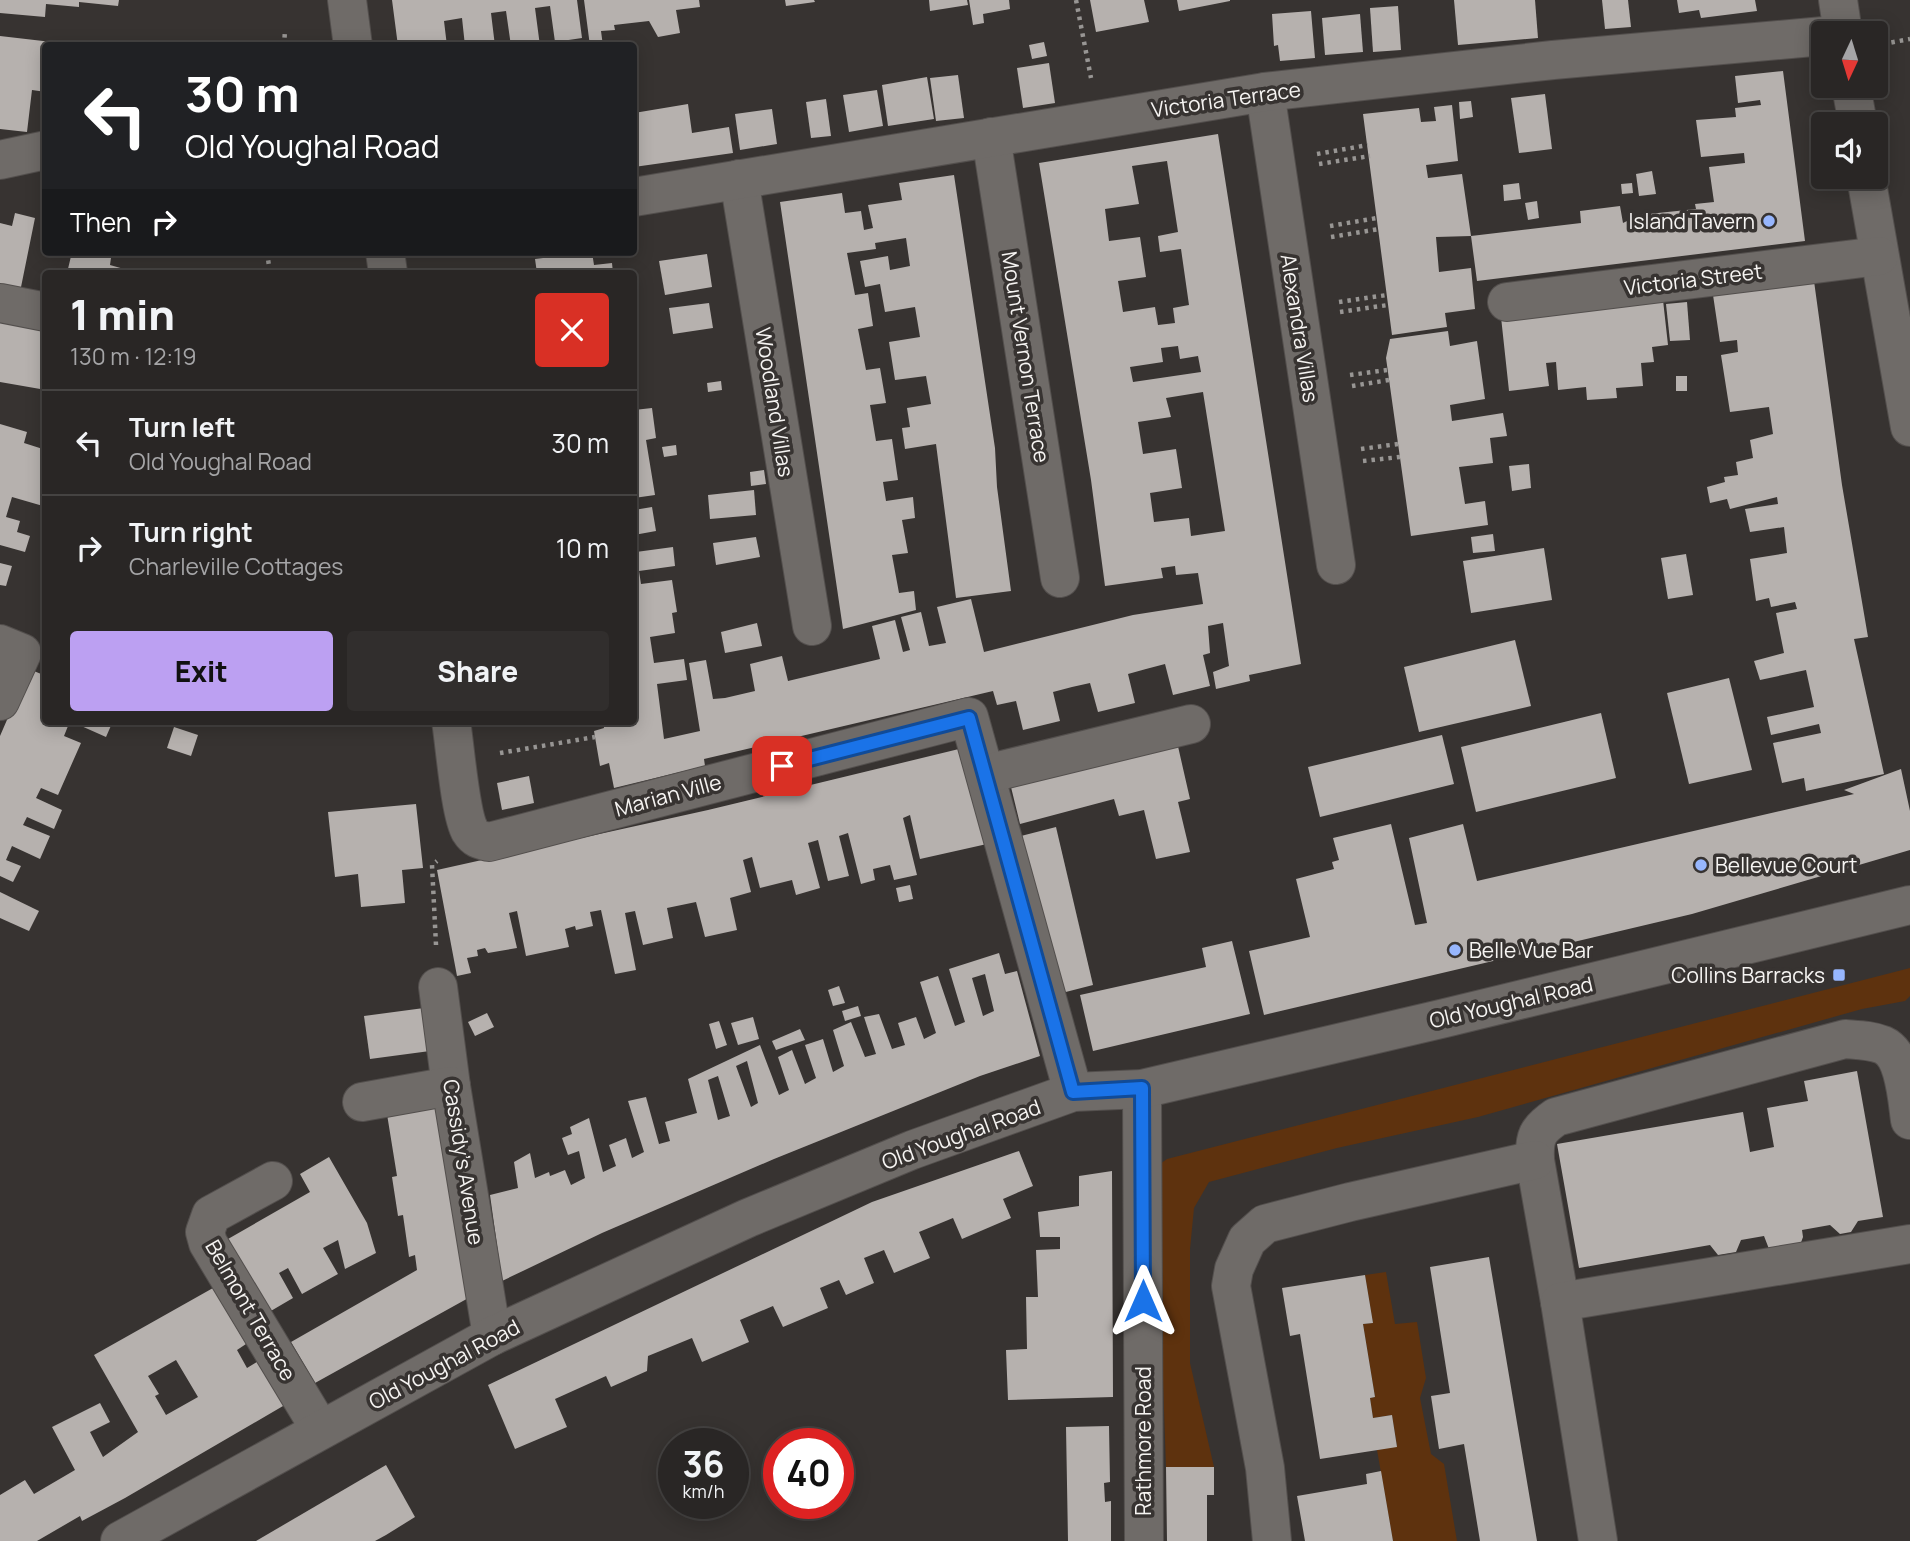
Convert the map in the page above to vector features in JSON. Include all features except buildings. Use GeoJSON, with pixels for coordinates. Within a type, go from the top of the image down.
{"type":"FeatureCollection","features":[{"type":"Feature","properties":{"kind":"street"},"geometry":{"type":"LineString","coordinates":[[347,0],[353,42]]}},
{"type":"Feature","properties":{"kind":"street"},"geometry":{"type":"LineString","coordinates":[[1838,0],[1841,21]]}},
{"type":"Feature","properties":{"kind":"street","name":"Victoria Terrace"},"geometry":{"type":"LineString","coordinates":[[637,196],[1265,92],[1553,60],[1811,37]]}},
{"type":"Feature","properties":{"kind":"street","name":"Alexandra Villas"},"geometry":{"type":"LineString","coordinates":[[1265,92],[1336,565]]}},
{"type":"Feature","properties":{"kind":"street","name":"Mount Vernon Terrace"},"geometry":{"type":"LineString","coordinates":[[991,137],[1060,578]]}},
{"type":"Feature","properties":{"kind":"street"},"geometry":{"type":"LineString","coordinates":[[0,160],[42,151]]}},
{"type":"Feature","properties":{"kind":"street","name":"Woodland Villas"},"geometry":{"type":"LineString","coordinates":[[739,179],[812,626]]}},
{"type":"Feature","properties":{"kind":"street"},"geometry":{"type":"LineString","coordinates":[[1869,189],[1892,277],[1910,427]]}},
{"type":"Feature","properties":{"kind":"street","name":"Victoria Street"},"geometry":{"type":"LineString","coordinates":[[1507,302],[1892,277]]}},
{"type":"Feature","properties":{"kind":"street"},"geometry":{"type":"LineString","coordinates":[[0,303],[42,311]]}},
{"type":"Feature","properties":{"kind":"street"},"geometry":{"type":"LineString","coordinates":[[0,701],[23,653]]}},
{"type":"Feature","properties":{"kind":"street","name":"Marian Ville"},"geometry":{"type":"LineString","coordinates":[[452,725],[464,813],[469,829],[476,839],[489,842],[969,718],[985,774]]}},
{"type":"Feature","properties":{"kind":"street"},"geometry":{"type":"LineString","coordinates":[[1073,1092],[985,774],[1191,723]]}},
{"type":"Feature","properties":{"kind":"street","name":"Old Youghal Road"},"geometry":{"type":"LineString","coordinates":[[120,1541],[492,1336],[748,1218],[912,1150],[1073,1092],[1142,1088],[1459,1015],[1910,905]]}},
{"type":"Feature","properties":{"kind":"street","name":"Cassidy's Avenue"},"geometry":{"type":"LineString","coordinates":[[438,988],[451,1086],[492,1336]]}},
{"type":"Feature","properties":{"kind":"street"},"geometry":{"type":"LineString","coordinates":[[1598,1541],[1535,1160],[1534,1140],[1544,1125],[1556,1117],[1845,1039],[1865,1040],[1886,1046],[1902,1069],[1910,1120]]}},
{"type":"Feature","properties":{"kind":"street"},"geometry":{"type":"LineString","coordinates":[[362,1102],[451,1086]]}},
{"type":"Feature","properties":{"kind":"street","name":"Rathmore Road"},"geometry":{"type":"LineString","coordinates":[[1142,1088],[1144,1541]]}},
{"type":"Feature","properties":{"kind":"street"},"geometry":{"type":"LineString","coordinates":[[1272,1541],[1265,1468],[1231,1286],[1234,1269],[1247,1240],[1265,1224],[1535,1160]]}},
{"type":"Feature","properties":{"kind":"street","name":"Belmont Terrace"},"geometry":{"type":"LineString","coordinates":[[273,1181],[211,1215],[205,1232],[208,1243],[320,1429]]}},
{"type":"Feature","properties":{"kind":"street"},"geometry":{"type":"LineString","coordinates":[[1560,1302],[1910,1244]]}},
{"type":"Feature","properties":{"kind":"path"},"geometry":{"type":"LineString","coordinates":[[1076,0],[1092,80]]}},
{"type":"Feature","properties":{"kind":"path"},"geometry":{"type":"LineString","coordinates":[[284,42],[285,30]]}},
{"type":"Feature","properties":{"kind":"path"},"geometry":{"type":"LineString","coordinates":[[1888,43],[1910,39]]}},
{"type":"Feature","properties":{"kind":"path"},"geometry":{"type":"LineString","coordinates":[[1315,154],[1368,145]]}},
{"type":"Feature","properties":{"kind":"path"},"geometry":{"type":"LineString","coordinates":[[1317,164],[1370,156]]}},
{"type":"Feature","properties":{"kind":"path"},"geometry":{"type":"LineString","coordinates":[[1325,226],[1377,218]]}},
{"type":"Feature","properties":{"kind":"path"},"geometry":{"type":"LineString","coordinates":[[1327,237],[1379,229]]}},
{"type":"Feature","properties":{"kind":"path"},"geometry":{"type":"LineString","coordinates":[[1336,303],[1387,295]]}},
{"type":"Feature","properties":{"kind":"path"},"geometry":{"type":"LineString","coordinates":[[1337,313],[1388,305]]}},
{"type":"Feature","properties":{"kind":"path"},"geometry":{"type":"LineString","coordinates":[[1346,376],[1387,370]]}},
{"type":"Feature","properties":{"kind":"path"},"geometry":{"type":"LineString","coordinates":[[1348,387],[1389,380]]}},
{"type":"Feature","properties":{"kind":"path"},"geometry":{"type":"LineString","coordinates":[[1357,450],[1398,444]]}},
{"type":"Feature","properties":{"kind":"path"},"geometry":{"type":"LineString","coordinates":[[1359,462],[1400,457]]}},
{"type":"Feature","properties":{"kind":"path"},"geometry":{"type":"LineString","coordinates":[[493,754],[596,737]]}},
{"type":"Feature","properties":{"kind":"shaded area"},"geometry":{"type":"Polygon","coordinates":[[[1910,968],[1910,996],[1905,1001],[1862,1009],[1478,1117],[1337,1148],[1209,1182],[1194,1208],[1190,1249],[1190,1363],[1214,1467],[1166,1467],[1156,1179],[1160,1164],[1167,1159],[1910,968]]]}},
{"type":"Feature","properties":{"kind":"shaded area"},"geometry":{"type":"Polygon","coordinates":[[[1386,1272],[1395,1324],[1417,1322],[1426,1378],[1420,1398],[1431,1454],[1444,1464],[1457,1541],[1393,1541],[1377,1450],[1397,1446],[1392,1415],[1373,1418],[1370,1398],[1375,1397],[1363,1324],[1373,1323],[1365,1275],[1386,1272]]]}},
{"type":"Feature","properties":{"kind":"place","name":"Island Tavern"},"geometry":{"type":"Point","coordinates":[1769,221]}},
{"type":"Feature","properties":{"kind":"place","name":"Bellevue Court"},"geometry":{"type":"Point","coordinates":[1701,865]}},
{"type":"Feature","properties":{"kind":"place","name":"Belle Vue Bar"},"geometry":{"type":"Point","coordinates":[1455,950]}},
{"type":"Feature","properties":{"kind":"place","name":"Collins Barracks"},"geometry":{"type":"Point","coordinates":[1839,975]}},
{"type":"Feature","properties":{"kind":"route"},"geometry":{"type":"LineString","coordinates":[[782,766],[969,718],[1073,1092],[1142,1088],[1143,1301]]}}]}
